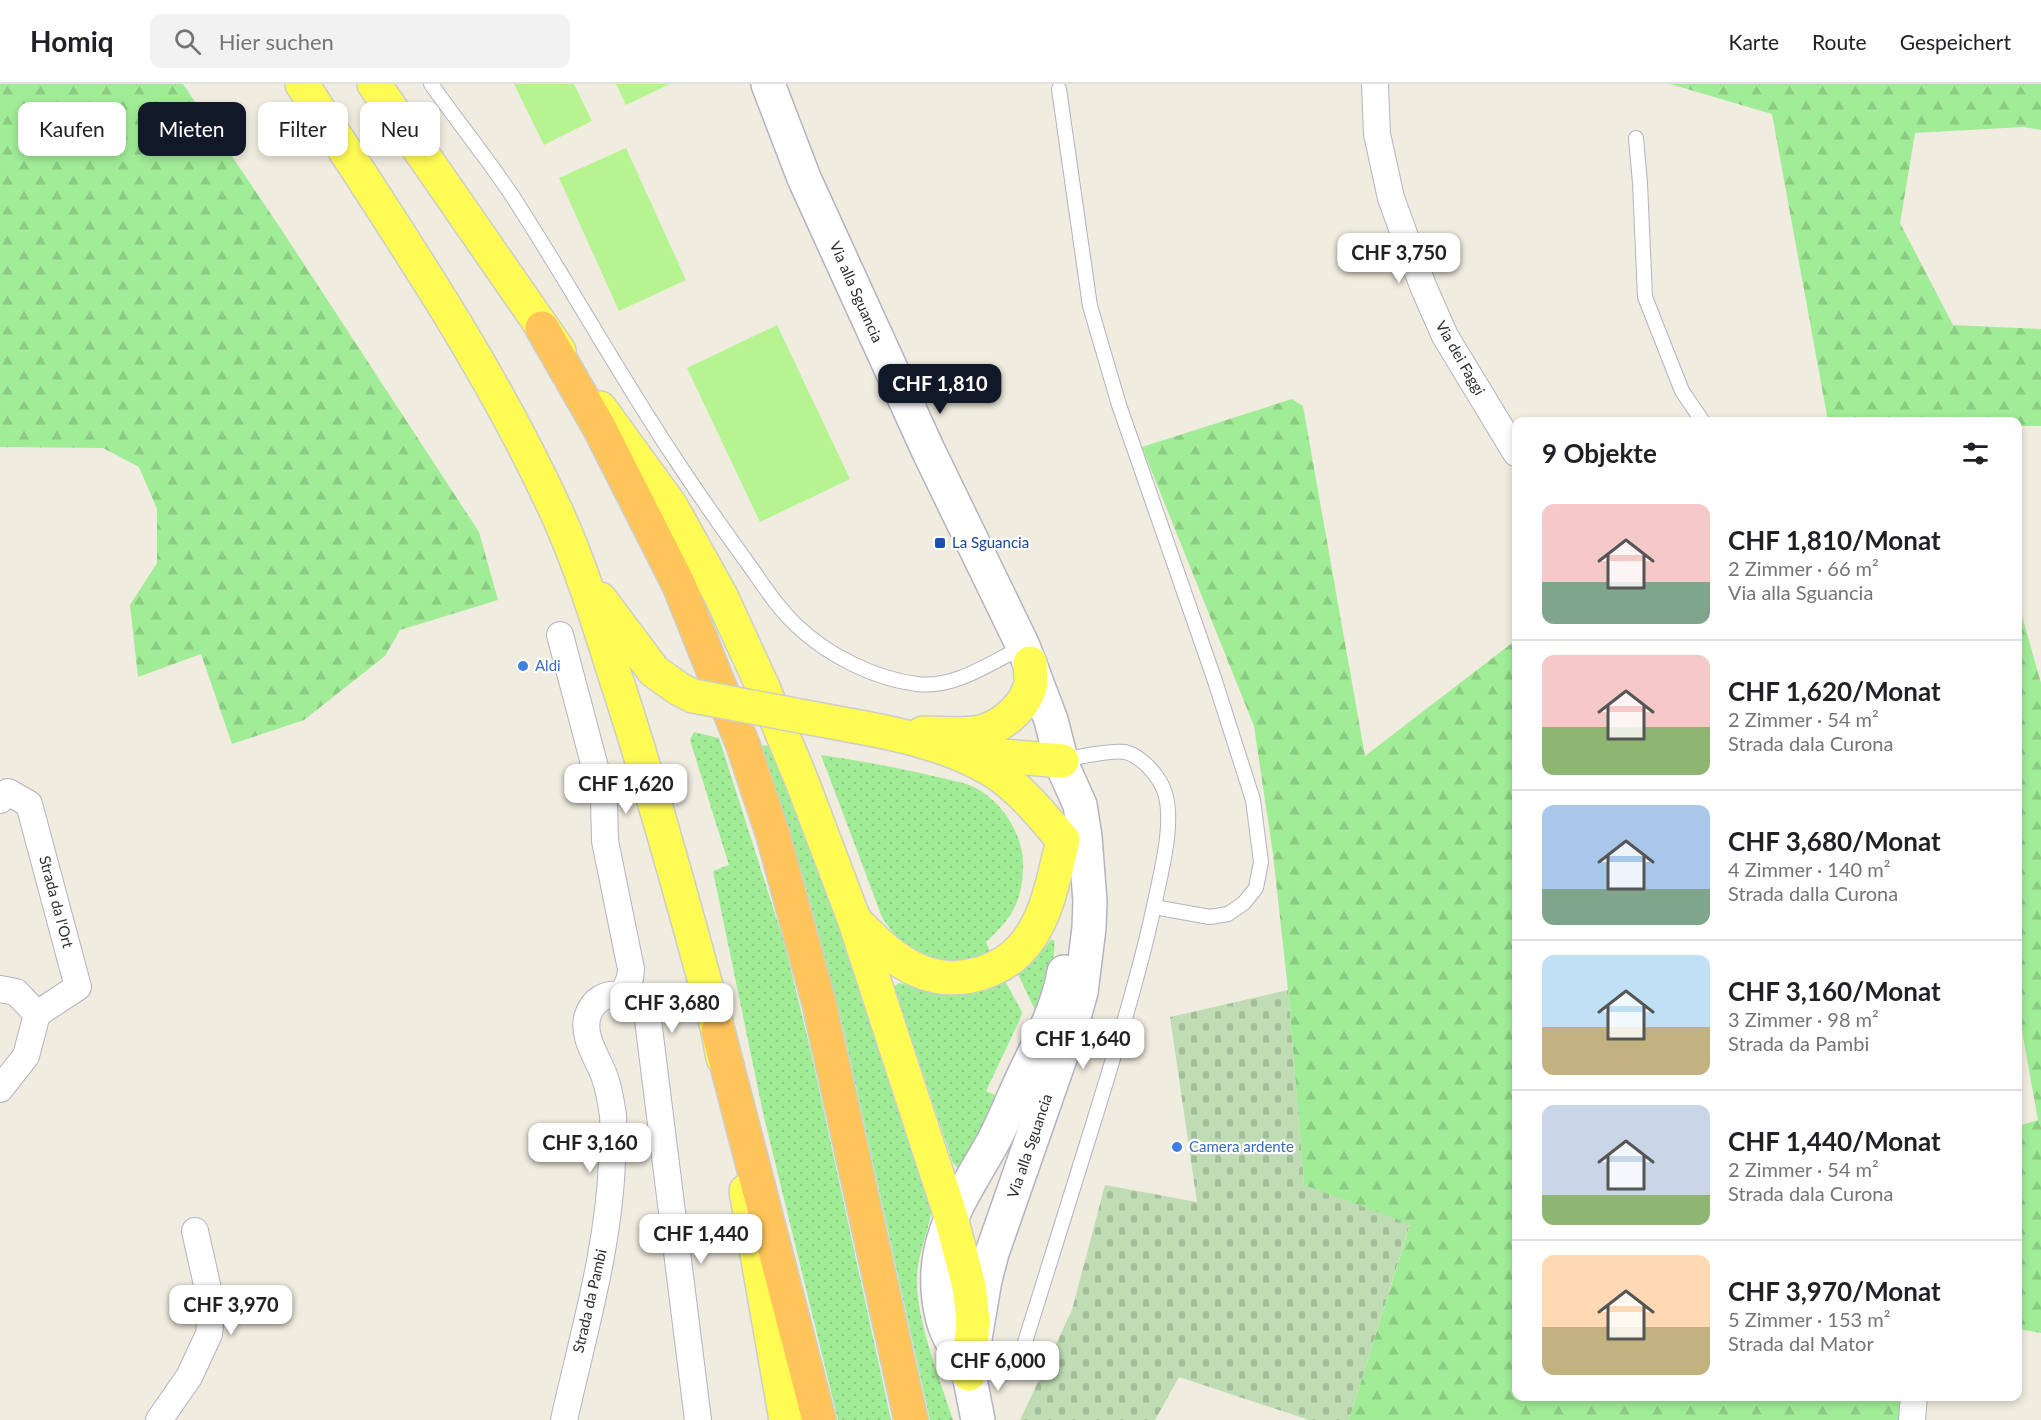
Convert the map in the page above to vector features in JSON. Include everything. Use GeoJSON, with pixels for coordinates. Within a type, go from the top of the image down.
{"type":"FeatureCollection","features":[{"type":"Feature","properties":{"kind":"highway"},"geometry":{"type":"LineString","coordinates":[[539,324],[599,427],[679,585],[743,745],[773,835],[819,1003],[911,1420]]}},
{"type":"Feature","properties":{"kind":"highway"},"geometry":{"type":"LineString","coordinates":[[718,1031],[819,1420]]}},
{"type":"Feature","properties":{"kind":"main road"},"geometry":{"type":"LineString","coordinates":[[302,84],[441,300],[489,381],[555,510],[583,575],[671,856],[718,1031],[786,1420]]}},
{"type":"Feature","properties":{"kind":"main road"},"geometry":{"type":"LineString","coordinates":[[375,84],[539,324],[671,506],[721,596],[762,685],[803,784],[854,920],[951,1217],[969,1286],[973,1320],[969,1374]]}},
{"type":"Feature","properties":{"kind":"main road"},"geometry":{"type":"LineString","coordinates":[[583,575],[654,671],[679,689],[693,696],[881,731],[951,752],[987,767],[1003,778],[1039,811],[1063,840],[1039,921],[1030,937],[1003,963],[984,973],[948,978],[932,976],[916,970],[878,944],[854,920]]}},
{"type":"Feature","properties":{"kind":"main road"},"geometry":{"type":"LineString","coordinates":[[881,731],[975,733],[989,729],[1008,717],[1024,699],[1031,685],[1026,655]]}},
{"type":"Feature","properties":{"kind":"main road"},"geometry":{"type":"LineString","coordinates":[[951,752],[1062,764]]}},
{"type":"Feature","properties":{"kind":"street","name":"Via alla Sguancia"},"geometry":{"type":"LineString","coordinates":[[768,84],[804,178],[928,450],[1026,655],[1051,720],[1062,764],[1080,805],[1090,901],[1081,992],[1072,1024],[992,1253],[985,1280],[969,1374],[978,1420]]}},
{"type":"Feature","properties":{"kind":"street","name":"Via dei Faggi"},"geometry":{"type":"LineString","coordinates":[[1375,84],[1377,134],[1391,198],[1423,286],[1445,336],[1512,446]]}},
{"type":"Feature","properties":{"kind":"street"},"geometry":{"type":"LineString","coordinates":[[560,635],[604,801],[605,841],[631,969],[623,995],[637,1002],[648,1020],[698,1420]]}},
{"type":"Feature","properties":{"kind":"street"},"geometry":{"type":"LineString","coordinates":[[951,1217],[962,1193],[990,1147],[1043,1034],[1061,986],[1071,924],[1068,868],[1059,806],[1062,764]]}},
{"type":"Feature","properties":{"kind":"street","name":"Strada da l'Ort"},"geometry":{"type":"LineString","coordinates":[[0,800],[8,792],[28,804],[78,987],[37,1014]]}},
{"type":"Feature","properties":{"kind":"street"},"geometry":{"type":"LineString","coordinates":[[0,989],[16,992],[37,1014],[26,1056],[0,1089]]}},
{"type":"Feature","properties":{"kind":"street","name":"Strada da Pambi"},"geometry":{"type":"LineString","coordinates":[[564,1420],[606,1231],[611,1187],[612,1106],[605,1076],[588,1037],[586,1022],[589,1012],[600,999],[614,994],[623,995]]}},
{"type":"Feature","properties":{"kind":"street"},"geometry":{"type":"LineString","coordinates":[[159,1420],[189,1377],[210,1334],[212,1307],[195,1231]]}},
{"type":"Feature","properties":{"kind":"street"},"geometry":{"type":"LineString","coordinates":[[1912,1420],[1914,1401]]}},
{"type":"Feature","properties":{"kind":"lane"},"geometry":{"type":"LineString","coordinates":[[431,84],[510,194],[705,505],[772,599],[799,628],[854,664],[873,672],[918,684],[954,681],[1026,655]]}},
{"type":"Feature","properties":{"kind":"lane"},"geometry":{"type":"LineString","coordinates":[[1059,89],[1090,306],[1119,405],[1214,678],[1253,800],[1261,862],[1256,888],[1244,903],[1228,914],[1210,917],[1154,907]]}},
{"type":"Feature","properties":{"kind":"lane"},"geometry":{"type":"LineString","coordinates":[[1636,138],[1645,297],[1682,391],[1700,417]]}},
{"type":"Feature","properties":{"kind":"lane"},"geometry":{"type":"LineString","coordinates":[[1021,1355],[1142,964],[1165,845],[1168,807],[1158,779],[1138,759],[1125,752],[1081,756],[1062,764]]}},
{"type":"Feature","properties":{"kind":"green space"},"geometry":{"type":"Polygon","coordinates":[[[0,84],[183,84],[195,102],[138,102],[138,156],[232,156],[479,532],[498,600],[400,630],[385,656],[304,720],[232,744],[201,654],[138,677],[130,605],[157,563],[157,509],[139,467],[103,448],[0,447],[0,84]]]}},
{"type":"Feature","properties":{"kind":"green space"},"geometry":{"type":"Polygon","coordinates":[[[514,84],[574,84],[592,121],[544,145],[514,84]]]}},
{"type":"Feature","properties":{"kind":"green space"},"geometry":{"type":"Polygon","coordinates":[[[616,84],[670,84],[626,105],[616,84]]]}},
{"type":"Feature","properties":{"kind":"green space"},"geometry":{"type":"Polygon","coordinates":[[[1670,84],[2041,84],[2041,130],[2023,127],[1915,133],[1900,223],[1953,325],[2041,329],[2041,426],[2022,426],[2022,417],[1827,417],[1772,114],[1670,84]]]}},
{"type":"Feature","properties":{"kind":"green space"},"geometry":{"type":"Polygon","coordinates":[[[626,148],[686,280],[619,311],[559,178],[626,148]]]}},
{"type":"Feature","properties":{"kind":"green space"},"geometry":{"type":"Polygon","coordinates":[[[777,325],[850,479],[760,522],[687,368],[777,325]]]}},
{"type":"Feature","properties":{"kind":"green space"},"geometry":{"type":"Polygon","coordinates":[[[1292,399],[1303,406],[1365,756],[1512,643],[1512,1401],[1914,1401],[1912,1420],[1349,1420],[1410,1225],[1304,1185],[1288,990],[1273,854],[1254,726],[1142,447],[1292,399]]]}},
{"type":"Feature","properties":{"kind":"green space"},"geometry":{"type":"Polygon","coordinates":[[[2022,616],[2041,683],[2041,1333],[2022,1330],[2022,1125],[2038,1120],[2022,1031],[2022,616]]]}},
{"type":"Feature","properties":{"kind":"green space"},"geometry":{"type":"Polygon","coordinates":[[[694,732],[719,738],[784,942],[811,1052],[891,1420],[838,1420],[763,1113],[713,871],[729,865],[690,740],[694,732]]]}},
{"type":"Feature","properties":{"kind":"green space"},"geometry":{"type":"Polygon","coordinates":[[[762,745],[778,748],[866,1000],[932,1203],[918,1267],[917,1293],[929,1348],[953,1420],[930,1420],[839,1010],[806,887],[762,745]]]}},
{"type":"Feature","properties":{"kind":"green space"},"geometry":{"type":"Polygon","coordinates":[[[821,755],[891,767],[969,785],[991,798],[1000,808],[1015,830],[1020,843],[1023,868],[1020,891],[1014,909],[1002,926],[986,942],[991,954],[959,963],[935,961],[914,951],[896,936],[882,917],[821,755]]]}},
{"type":"Feature","properties":{"kind":"green space"},"geometry":{"type":"Polygon","coordinates":[[[1051,940],[1054,940],[1052,966],[1035,1010],[1017,972],[1036,957],[1051,940]]]}},
{"type":"Feature","properties":{"kind":"green space"},"geometry":{"type":"Polygon","coordinates":[[[1004,979],[1022,1012],[1021,1017],[986,1091],[995,1095],[965,1163],[958,1168],[953,1163],[894,987],[899,983],[933,991],[1004,979]]]}},
{"type":"Feature","properties":{"kind":"green space"},"geometry":{"type":"Polygon","coordinates":[[[1288,990],[1304,1185],[1410,1224],[1349,1420],[1309,1420],[1179,1377],[1155,1420],[1020,1420],[1072,1310],[1105,1185],[1197,1202],[1170,1017],[1288,990]]]}},
{"type":"Feature","properties":{"kind":"place","name":"La Sguancia"},"geometry":{"type":"Point","coordinates":[940,543]}},
{"type":"Feature","properties":{"kind":"place","name":"Aldi"},"geometry":{"type":"Point","coordinates":[523,666]}},
{"type":"Feature","properties":{"kind":"place","name":"Camera ardente"},"geometry":{"type":"Point","coordinates":[1177,1147]}}]}
